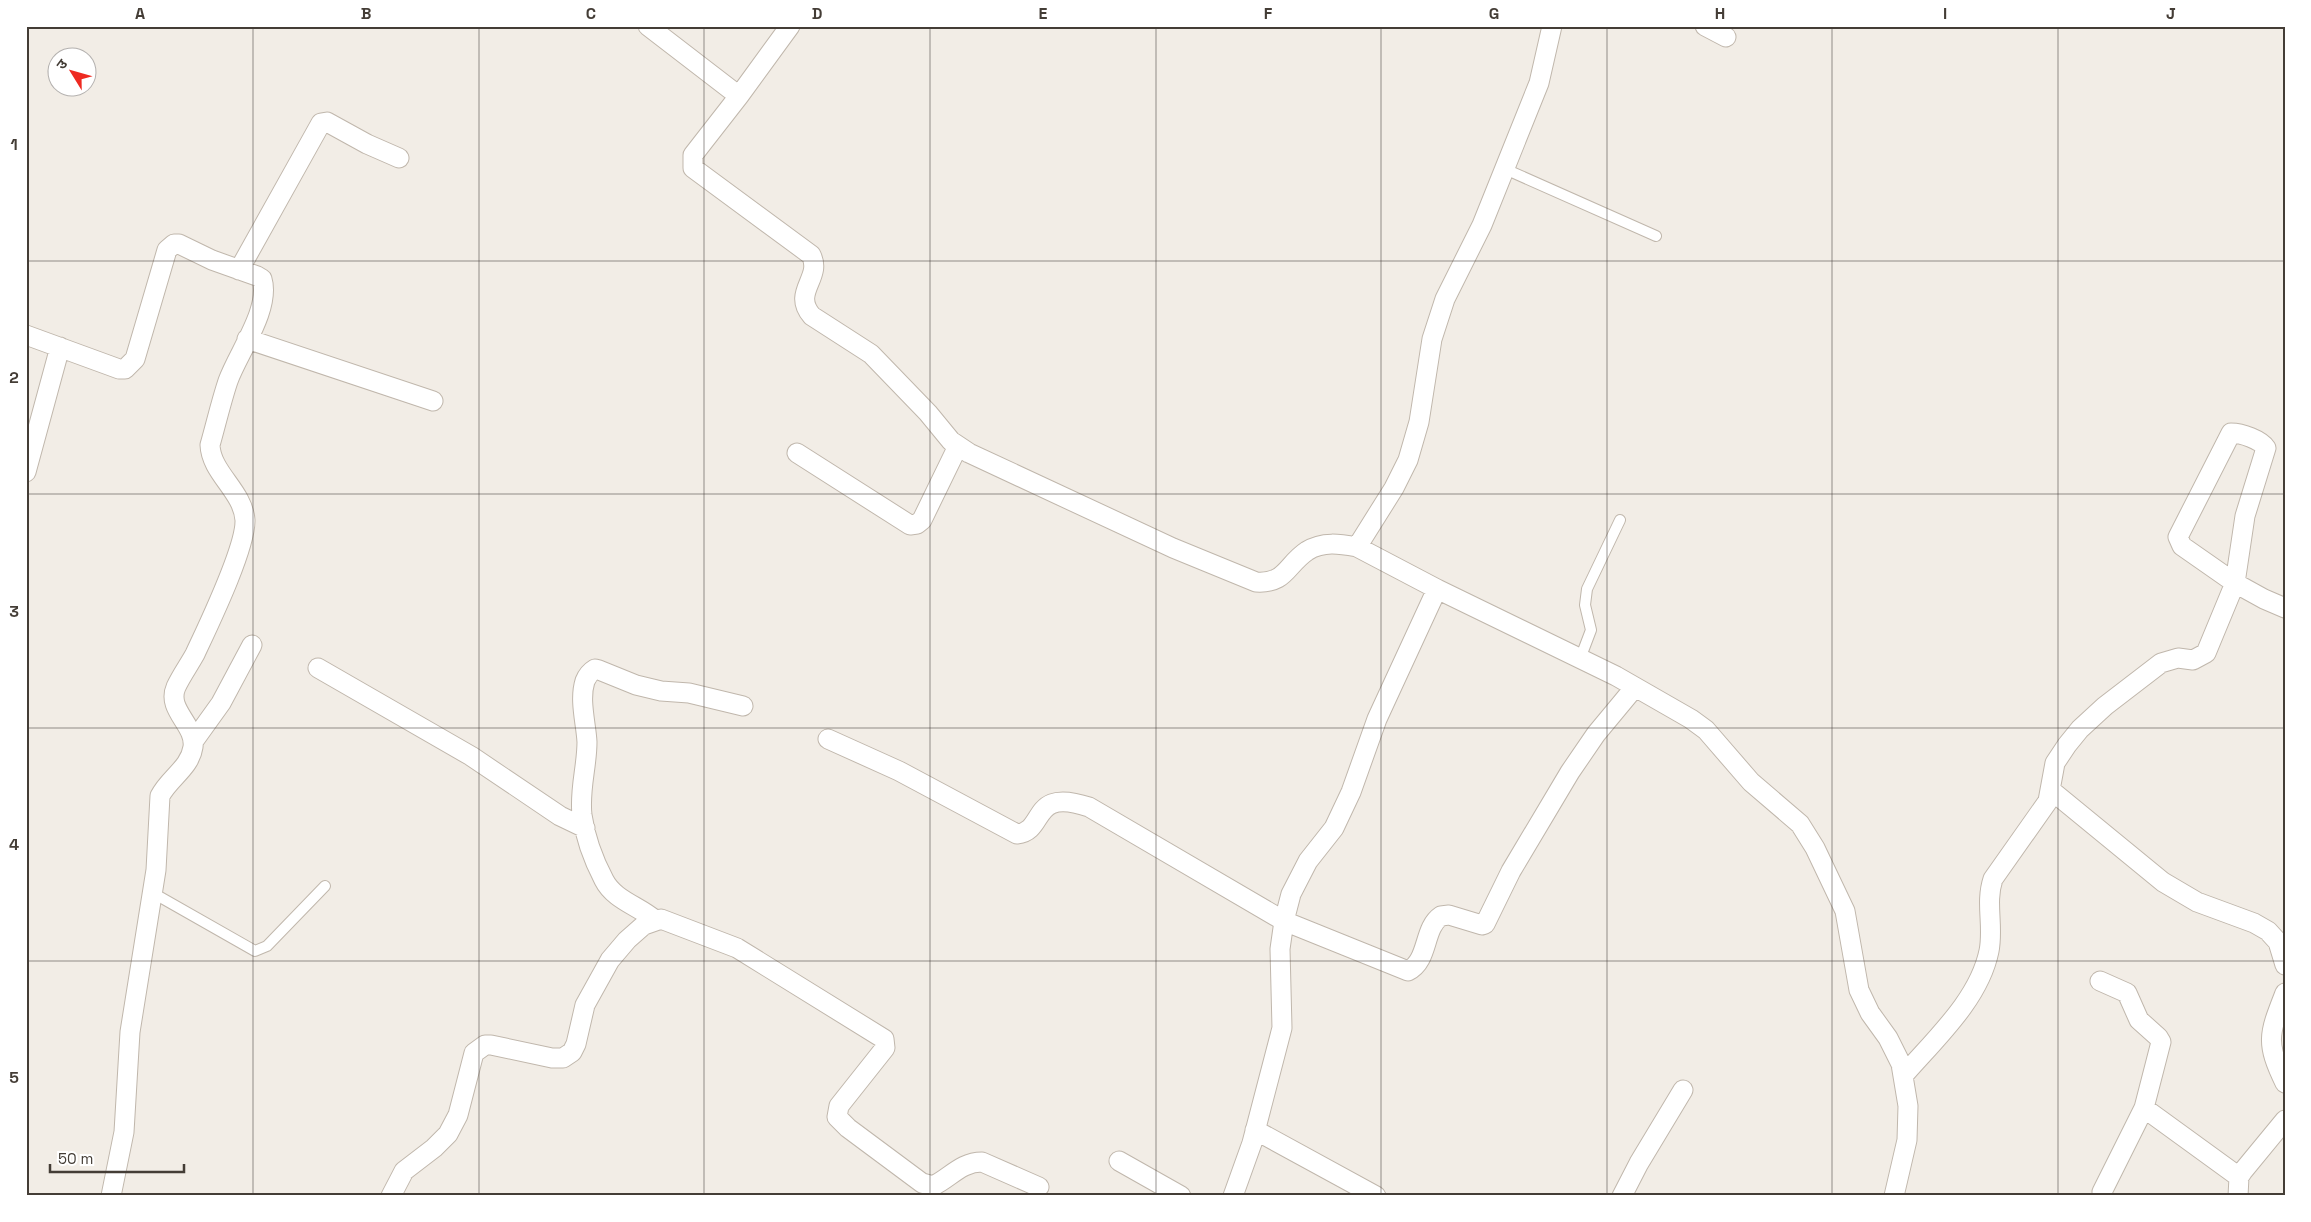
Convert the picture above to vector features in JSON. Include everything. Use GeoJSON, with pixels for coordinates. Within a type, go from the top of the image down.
{"type":"FeatureCollection","features":[{"type":"Feature","properties":{"kind":"street"},"geometry":{"type":"LineString","coordinates":[[648,26],[739,96]]}},
{"type":"Feature","properties":{"kind":"street"},"geometry":{"type":"LineString","coordinates":[[790,26],[693,155],[693,168],[811,254],[814,261],[813,273],[803,300],[805,308],[812,316],[871,354],[958,446],[1173,548],[1256,582],[1269,583],[1280,578],[1307,551],[1320,546],[1335,544],[1357,547],[1437,589],[1635,687],[1691,719],[1706,730],[1751,782],[1800,824],[1815,848],[1846,911],[1859,990],[1870,1013],[1888,1038],[1901,1064],[1908,1106],[1907,1140],[1894,1196]]}},
{"type":"Feature","properties":{"kind":"street"},"geometry":{"type":"LineString","coordinates":[[1357,547],[1394,488],[1408,460],[1419,422],[1432,339],[1445,299],[1482,225],[1539,83],[1552,26]]}},
{"type":"Feature","properties":{"kind":"street"},"geometry":{"type":"LineString","coordinates":[[1705,26],[1726,37]]}},
{"type":"Feature","properties":{"kind":"street"},"geometry":{"type":"LineString","coordinates":[[239,270],[321,123],[327,122],[367,144],[399,158]]}},
{"type":"Feature","properties":{"kind":"street"},"geometry":{"type":"LineString","coordinates":[[26,335],[118,369],[125,369],[135,359],[167,250],[174,244],[179,244],[262,279],[262,302],[228,383],[210,445],[210,454],[238,499],[245,518],[244,533],[232,568],[195,654],[174,694],[175,706],[193,742]]}},
{"type":"Feature","properties":{"kind":"street"},"geometry":{"type":"LineString","coordinates":[[247,339],[433,401]]}},
{"type":"Feature","properties":{"kind":"street"},"geometry":{"type":"LineString","coordinates":[[26,472],[60,347]]}},
{"type":"Feature","properties":{"kind":"street"},"geometry":{"type":"LineString","coordinates":[[1903,1076],[1954,1017],[1972,991],[1989,952],[1991,933],[1989,891],[1993,879],[2048,801],[2052,791],[2052,776],[2055,763],[2067,745],[2105,706],[2161,663],[2178,658],[2192,660],[2206,653],[2235,584],[2244,516],[2266,452],[2263,444],[2235,433],[2229,435],[2178,537],[2182,546],[2235,584],[2264,600],[2285,608]]}},
{"type":"Feature","properties":{"kind":"street"},"geometry":{"type":"LineString","coordinates":[[797,453],[910,525],[917,524],[922,520],[958,446]]}},
{"type":"Feature","properties":{"kind":"street"},"geometry":{"type":"LineString","coordinates":[[1233,1196],[1255,1130],[1282,1028],[1280,949],[1284,921],[1300,874],[1334,828],[1351,792],[1377,719],[1437,589]]}},
{"type":"Feature","properties":{"kind":"street"},"geometry":{"type":"LineString","coordinates":[[111,1196],[124,1132],[130,1032],[153,893],[160,796],[165,787],[189,760],[193,742],[221,703],[252,645]]}},
{"type":"Feature","properties":{"kind":"street"},"geometry":{"type":"LineString","coordinates":[[318,668],[471,756],[560,816],[585,828]]}},
{"type":"Feature","properties":{"kind":"street"},"geometry":{"type":"LineString","coordinates":[[655,920],[644,910],[611,891],[604,881],[585,828],[581,795],[587,742],[584,690],[590,673],[595,669],[600,670],[636,685],[661,691],[689,693],[743,706]]}},
{"type":"Feature","properties":{"kind":"street"},"geometry":{"type":"LineString","coordinates":[[828,739],[899,771],[1017,834],[1024,833],[1045,807],[1052,803],[1061,801],[1073,802],[1089,808],[1284,921],[1408,971],[1418,962],[1434,924],[1441,916],[1448,915],[1482,925],[1485,924],[1511,871],[1570,772],[1596,734],[1635,687]]}},
{"type":"Feature","properties":{"kind":"street"},"geometry":{"type":"LineString","coordinates":[[2052,791],[2163,882],[2197,902],[2254,923],[2268,931],[2278,942],[2285,965]]}},
{"type":"Feature","properties":{"kind":"street"},"geometry":{"type":"LineString","coordinates":[[391,1196],[404,1171],[434,1148],[448,1134],[458,1115],[474,1053],[485,1045],[552,1058],[563,1058],[572,1052],[576,1044],[585,1004],[596,982],[627,940],[644,925],[655,920],[670,921],[707,938],[737,948],[884,1039],[885,1048],[840,1106],[837,1117],[848,1128],[922,1183],[933,1186],[962,1167],[973,1162],[982,1162],[1039,1187]]}},
{"type":"Feature","properties":{"kind":"street"},"geometry":{"type":"LineString","coordinates":[[2100,981],[2127,993],[2139,1020],[2161,1042],[2144,1108],[2102,1192]]}},
{"type":"Feature","properties":{"kind":"street"},"geometry":{"type":"LineString","coordinates":[[2285,993],[2272,1029],[2270,1045],[2273,1059],[2285,1082]]}},
{"type":"Feature","properties":{"kind":"street"},"geometry":{"type":"LineString","coordinates":[[1622,1196],[1639,1163],[1683,1090]]}},
{"type":"Feature","properties":{"kind":"street"},"geometry":{"type":"LineString","coordinates":[[2144,1108],[2239,1187],[2285,1120]]}},
{"type":"Feature","properties":{"kind":"street"},"geometry":{"type":"LineString","coordinates":[[1255,1130],[1376,1196]]}},
{"type":"Feature","properties":{"kind":"street"},"geometry":{"type":"LineString","coordinates":[[1120,1161],[1181,1196]]}},
{"type":"Feature","properties":{"kind":"lane"},"geometry":{"type":"LineString","coordinates":[[1505,168],[1656,236]]}},
{"type":"Feature","properties":{"kind":"lane"},"geometry":{"type":"LineString","coordinates":[[1580,659],[1591,630],[1586,606],[1586,589],[1620,520]]}},
{"type":"Feature","properties":{"kind":"lane"},"geometry":{"type":"LineString","coordinates":[[153,893],[255,951],[267,946],[325,886]]}}]}
